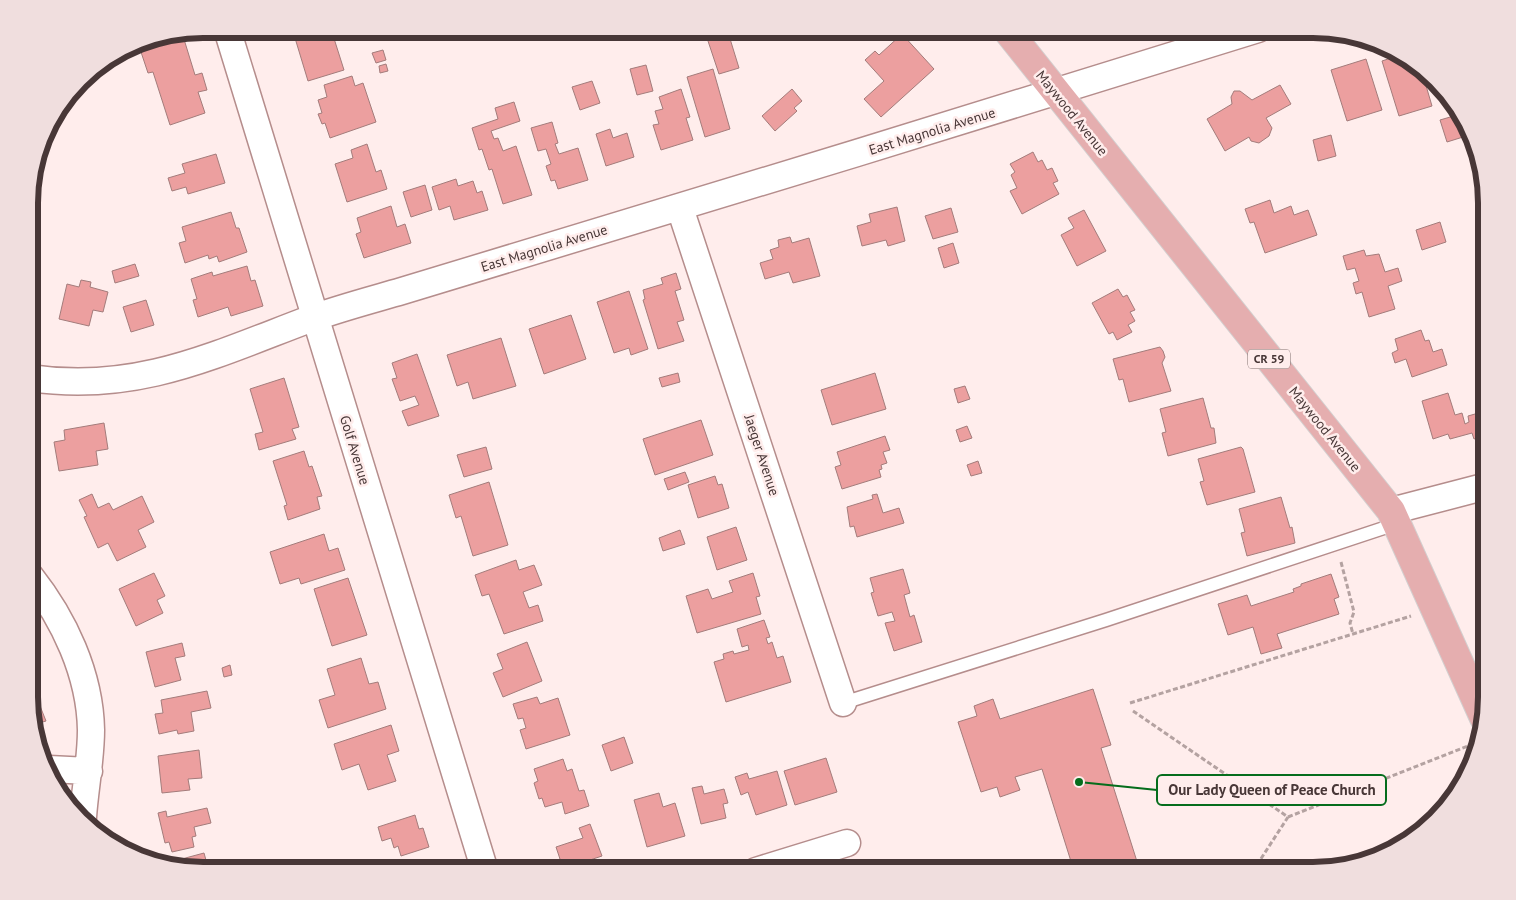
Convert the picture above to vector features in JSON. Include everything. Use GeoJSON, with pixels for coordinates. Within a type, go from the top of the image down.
{"type":"FeatureCollection","features":[{"type":"Feature","properties":{"kind":"main road","name":"Maywood Avenue"},"geometry":{"type":"LineString","coordinates":[[1013,38],[1394,518],[1478,705]]}},
{"type":"Feature","properties":{"kind":"street","name":"Golf Avenue"},"geometry":{"type":"LineString","coordinates":[[230,38],[482,862]]}},
{"type":"Feature","properties":{"kind":"street","name":"East Magnolia Avenue"},"geometry":{"type":"LineString","coordinates":[[38,378],[95,382],[136,378],[183,367],[315,317],[680,208],[1229,38]]}},
{"type":"Feature","properties":{"kind":"street","name":"Jaeger Avenue"},"geometry":{"type":"LineString","coordinates":[[680,208],[843,703]]}},
{"type":"Feature","properties":{"kind":"street"},"geometry":{"type":"LineString","coordinates":[[1394,518],[1478,489]]}},
{"type":"Feature","properties":{"kind":"street"},"geometry":{"type":"LineString","coordinates":[[38,587],[59,617],[75,653],[86,693],[91,728],[89,771],[84,812]]}},
{"type":"Feature","properties":{"kind":"street"},"geometry":{"type":"LineString","coordinates":[[54,769],[89,771]]}},
{"type":"Feature","properties":{"kind":"street"},"geometry":{"type":"LineString","coordinates":[[787,862],[848,844]]}},
{"type":"Feature","properties":{"kind":"lane"},"geometry":{"type":"LineString","coordinates":[[843,703],[1336,545],[1394,518]]}},
{"type":"Feature","properties":{"kind":"path"},"geometry":{"type":"LineString","coordinates":[[1336,545],[1354,612],[1350,623],[1353,634]]}},
{"type":"Feature","properties":{"kind":"path"},"geometry":{"type":"LineString","coordinates":[[1130,703],[1414,615]]}},
{"type":"Feature","properties":{"kind":"path"},"geometry":{"type":"LineString","coordinates":[[1133,711],[1288,817]]}},
{"type":"Feature","properties":{"kind":"path"},"geometry":{"type":"LineString","coordinates":[[1259,862],[1288,817],[1471,745]]}},
{"type":"Feature","properties":{"kind":"building"},"geometry":{"type":"Polygon","coordinates":[[[295,38],[334,38],[344,70],[308,81],[295,38]]]}},
{"type":"Feature","properties":{"kind":"building"},"geometry":{"type":"Polygon","coordinates":[[[707,38],[730,38],[739,68],[719,74],[707,38]]]}},
{"type":"Feature","properties":{"kind":"building"},"geometry":{"type":"Polygon","coordinates":[[[898,38],[906,38],[934,69],[881,117],[864,99],[884,81],[865,60],[875,51],[879,55],[898,38]]]}},
{"type":"Feature","properties":{"kind":"building"},"geometry":{"type":"Polygon","coordinates":[[[184,39],[195,75],[202,73],[207,90],[198,92],[205,113],[170,125],[153,72],[148,73],[140,50],[160,43],[184,39]]]}},
{"type":"Feature","properties":{"kind":"building"},"geometry":{"type":"Polygon","coordinates":[[[383,50],[386,60],[376,63],[372,53],[383,50]]]}},
{"type":"Feature","properties":{"kind":"building"},"geometry":{"type":"Polygon","coordinates":[[[1392,58],[1425,81],[1432,106],[1399,116],[1382,61],[1392,58]]]}},
{"type":"Feature","properties":{"kind":"building"},"geometry":{"type":"Polygon","coordinates":[[[1366,59],[1382,110],[1347,121],[1331,70],[1366,59]]]}},
{"type":"Feature","properties":{"kind":"building"},"geometry":{"type":"Polygon","coordinates":[[[386,64],[388,71],[380,73],[379,66],[386,64]]]}},
{"type":"Feature","properties":{"kind":"building"},"geometry":{"type":"Polygon","coordinates":[[[646,65],[653,91],[637,95],[630,69],[646,65]]]}},
{"type":"Feature","properties":{"kind":"building"},"geometry":{"type":"Polygon","coordinates":[[[713,69],[730,129],[705,137],[687,77],[713,69]]]}},
{"type":"Feature","properties":{"kind":"building"},"geometry":{"type":"Polygon","coordinates":[[[352,76],[355,86],[363,83],[376,122],[330,138],[325,123],[322,124],[318,114],[322,113],[318,100],[327,97],[324,85],[352,76]]]}},
{"type":"Feature","properties":{"kind":"building"},"geometry":{"type":"Polygon","coordinates":[[[592,81],[600,103],[580,110],[572,87],[592,81]]]}},
{"type":"Feature","properties":{"kind":"building"},"geometry":{"type":"Polygon","coordinates":[[[1280,85],[1291,104],[1266,118],[1272,128],[1269,136],[1259,143],[1251,141],[1249,137],[1225,151],[1207,119],[1232,104],[1231,97],[1234,91],[1240,91],[1252,100],[1280,85]]]}},
{"type":"Feature","properties":{"kind":"building"},"geometry":{"type":"Polygon","coordinates":[[[681,89],[690,117],[686,118],[693,140],[661,150],[653,125],[659,124],[655,111],[663,109],[659,97],[681,89]]]}},
{"type":"Feature","properties":{"kind":"building"},"geometry":{"type":"Polygon","coordinates":[[[792,89],[802,101],[794,108],[797,111],[775,131],[762,116],[792,89]]]}},
{"type":"Feature","properties":{"kind":"building"},"geometry":{"type":"Polygon","coordinates":[[[514,102],[520,121],[491,131],[494,139],[498,138],[503,151],[516,146],[532,195],[503,204],[492,169],[489,170],[482,149],[479,150],[472,128],[498,119],[495,108],[514,102]]]}},
{"type":"Feature","properties":{"kind":"building"},"geometry":{"type":"Polygon","coordinates":[[[1454,116],[1463,137],[1447,142],[1440,120],[1454,116]]]}},
{"type":"Feature","properties":{"kind":"building"},"geometry":{"type":"Polygon","coordinates":[[[552,122],[558,143],[555,144],[559,154],[578,148],[588,180],[558,189],[555,180],[551,181],[546,166],[551,164],[546,149],[538,151],[531,128],[552,122]]]}},
{"type":"Feature","properties":{"kind":"building"},"geometry":{"type":"Polygon","coordinates":[[[610,129],[613,138],[627,133],[634,157],[606,166],[596,134],[610,129]]]}},
{"type":"Feature","properties":{"kind":"building"},"geometry":{"type":"Polygon","coordinates":[[[1331,135],[1336,156],[1318,161],[1313,140],[1331,135]]]}},
{"type":"Feature","properties":{"kind":"building"},"geometry":{"type":"Polygon","coordinates":[[[367,144],[376,172],[381,170],[387,189],[347,202],[335,164],[353,158],[351,150],[367,144]]]}},
{"type":"Feature","properties":{"kind":"building"},"geometry":{"type":"Polygon","coordinates":[[[1033,152],[1038,162],[1042,160],[1047,170],[1052,168],[1058,181],[1053,183],[1059,194],[1022,214],[1010,191],[1017,188],[1011,175],[1015,172],[1010,164],[1033,152]]]}},
{"type":"Feature","properties":{"kind":"building"},"geometry":{"type":"Polygon","coordinates":[[[216,154],[225,183],[188,194],[186,187],[172,191],[168,178],[185,173],[182,164],[216,154]]]}},
{"type":"Feature","properties":{"kind":"building"},"geometry":{"type":"Polygon","coordinates":[[[456,179],[458,186],[473,181],[477,193],[482,191],[488,210],[454,220],[450,206],[439,210],[432,187],[456,179]]]}},
{"type":"Feature","properties":{"kind":"building"},"geometry":{"type":"Polygon","coordinates":[[[425,185],[432,210],[411,217],[403,192],[425,185]]]}},
{"type":"Feature","properties":{"kind":"building"},"geometry":{"type":"Polygon","coordinates":[[[1270,200],[1274,213],[1291,206],[1294,215],[1308,210],[1317,235],[1265,253],[1254,222],[1250,223],[1245,209],[1270,200]]]}},
{"type":"Feature","properties":{"kind":"building"},"geometry":{"type":"Polygon","coordinates":[[[391,206],[397,227],[405,224],[411,243],[364,258],[356,234],[361,232],[357,218],[391,206]]]}},
{"type":"Feature","properties":{"kind":"building"},"geometry":{"type":"Polygon","coordinates":[[[897,207],[905,241],[888,246],[886,240],[862,246],[857,226],[871,222],[869,214],[897,207]]]}},
{"type":"Feature","properties":{"kind":"building"},"geometry":{"type":"Polygon","coordinates":[[[951,208],[958,232],[933,239],[925,216],[951,208]]]}},
{"type":"Feature","properties":{"kind":"building"},"geometry":{"type":"Polygon","coordinates":[[[1084,210],[1106,251],[1077,266],[1061,235],[1074,228],[1068,218],[1084,210]]]}},
{"type":"Feature","properties":{"kind":"building"},"geometry":{"type":"Polygon","coordinates":[[[231,212],[247,252],[219,262],[217,256],[209,259],[208,255],[185,263],[179,243],[186,241],[182,227],[231,212]]]}},
{"type":"Feature","properties":{"kind":"building"},"geometry":{"type":"Polygon","coordinates":[[[1440,222],[1446,242],[1422,250],[1416,230],[1440,222]]]}},
{"type":"Feature","properties":{"kind":"building"},"geometry":{"type":"Polygon","coordinates":[[[790,237],[792,243],[809,238],[820,276],[793,283],[789,272],[765,279],[760,263],[773,259],[770,250],[779,247],[778,240],[790,237]]]}},
{"type":"Feature","properties":{"kind":"building"},"geometry":{"type":"Polygon","coordinates":[[[953,243],[959,263],[944,268],[938,248],[953,243]]]}},
{"type":"Feature","properties":{"kind":"building"},"geometry":{"type":"Polygon","coordinates":[[[1364,250],[1366,256],[1379,254],[1385,272],[1398,268],[1402,281],[1388,286],[1395,309],[1369,317],[1362,292],[1356,294],[1353,283],[1359,281],[1355,268],[1347,270],[1343,256],[1364,250]]]}},
{"type":"Feature","properties":{"kind":"building"},"geometry":{"type":"Polygon","coordinates":[[[135,264],[139,276],[115,283],[112,271],[135,264]]]}},
{"type":"Feature","properties":{"kind":"building"},"geometry":{"type":"Polygon","coordinates":[[[247,266],[251,281],[255,280],[263,306],[231,316],[228,307],[198,317],[193,300],[197,299],[191,279],[212,272],[213,276],[247,266]]]}},
{"type":"Feature","properties":{"kind":"building"},"geometry":{"type":"Polygon","coordinates":[[[676,273],[681,289],[675,291],[684,320],[677,322],[684,341],[658,349],[643,300],[645,299],[643,290],[663,284],[661,278],[676,273]]]}},
{"type":"Feature","properties":{"kind":"building"},"geometry":{"type":"Polygon","coordinates":[[[81,280],[91,282],[90,287],[108,292],[103,312],[93,310],[89,326],[59,319],[67,284],[79,287],[81,280]]]}},
{"type":"Feature","properties":{"kind":"building"},"geometry":{"type":"Polygon","coordinates":[[[1118,289],[1123,297],[1127,295],[1135,310],[1130,312],[1135,321],[1128,325],[1132,332],[1117,340],[1113,332],[1109,334],[1092,303],[1118,289]]]}},
{"type":"Feature","properties":{"kind":"building"},"geometry":{"type":"Polygon","coordinates":[[[629,291],[648,349],[631,355],[629,348],[614,353],[597,302],[629,291]]]}},
{"type":"Feature","properties":{"kind":"building"},"geometry":{"type":"Polygon","coordinates":[[[146,300],[154,325],[131,332],[123,307],[146,300]]]}},
{"type":"Feature","properties":{"kind":"building"},"geometry":{"type":"Polygon","coordinates":[[[571,315],[586,359],[544,374],[529,329],[571,315]]]}},
{"type":"Feature","properties":{"kind":"building"},"geometry":{"type":"Polygon","coordinates":[[[1421,330],[1425,341],[1429,340],[1433,352],[1442,349],[1447,365],[1412,377],[1406,359],[1395,363],[1392,353],[1398,350],[1395,339],[1421,330]]]}},
{"type":"Feature","properties":{"kind":"building"},"geometry":{"type":"Polygon","coordinates":[[[501,338],[516,386],[473,399],[468,382],[457,386],[447,355],[501,338]]]}},
{"type":"Feature","properties":{"kind":"building"},"geometry":{"type":"Polygon","coordinates":[[[1160,347],[1165,357],[1162,363],[1171,391],[1129,402],[1123,379],[1119,380],[1113,359],[1160,347]]]}},
{"type":"Feature","properties":{"kind":"building"},"geometry":{"type":"Polygon","coordinates":[[[417,354],[439,416],[408,426],[402,411],[419,405],[415,396],[400,401],[392,379],[397,378],[392,363],[417,354]]]}},
{"type":"Feature","properties":{"kind":"building"},"geometry":{"type":"Polygon","coordinates":[[[678,373],[680,382],[662,387],[659,378],[678,373]]]}},
{"type":"Feature","properties":{"kind":"building"},"geometry":{"type":"Polygon","coordinates":[[[875,373],[886,409],[832,425],[821,390],[875,373]]]}},
{"type":"Feature","properties":{"kind":"building"},"geometry":{"type":"Polygon","coordinates":[[[284,378],[299,427],[292,429],[296,439],[259,450],[255,434],[263,432],[250,389],[284,378]]]}},
{"type":"Feature","properties":{"kind":"building"},"geometry":{"type":"Polygon","coordinates":[[[965,386],[970,399],[958,403],[954,389],[965,386]]]}},
{"type":"Feature","properties":{"kind":"building"},"geometry":{"type":"Polygon","coordinates":[[[1448,393],[1455,415],[1462,413],[1465,424],[1469,422],[1468,416],[1478,413],[1478,438],[1474,439],[1472,433],[1450,439],[1448,434],[1433,439],[1422,401],[1448,393]]]}},
{"type":"Feature","properties":{"kind":"building"},"geometry":{"type":"Polygon","coordinates":[[[1203,398],[1211,428],[1214,428],[1216,443],[1168,456],[1162,433],[1166,432],[1160,409],[1203,398]]]}},
{"type":"Feature","properties":{"kind":"building"},"geometry":{"type":"Polygon","coordinates":[[[701,420],[713,455],[655,475],[643,439],[701,420]]]}},
{"type":"Feature","properties":{"kind":"building"},"geometry":{"type":"Polygon","coordinates":[[[104,423],[108,449],[96,451],[98,465],[59,471],[54,442],[65,440],[64,430],[104,423]]]}},
{"type":"Feature","properties":{"kind":"building"},"geometry":{"type":"Polygon","coordinates":[[[967,426],[972,438],[960,442],[956,430],[967,426]]]}},
{"type":"Feature","properties":{"kind":"building"},"geometry":{"type":"Polygon","coordinates":[[[885,436],[890,450],[883,452],[887,463],[881,465],[882,469],[879,470],[881,477],[842,489],[835,467],[841,465],[837,452],[885,436]]]}},
{"type":"Feature","properties":{"kind":"building"},"geometry":{"type":"Polygon","coordinates":[[[486,447],[492,469],[464,477],[457,455],[486,447]]]}},
{"type":"Feature","properties":{"kind":"building"},"geometry":{"type":"Polygon","coordinates":[[[1241,447],[1255,492],[1207,505],[1200,482],[1204,481],[1198,459],[1241,447]]]}},
{"type":"Feature","properties":{"kind":"building"},"geometry":{"type":"Polygon","coordinates":[[[304,451],[309,467],[312,466],[322,496],[317,497],[320,509],[288,520],[284,506],[287,505],[273,461],[304,451]]]}},
{"type":"Feature","properties":{"kind":"building"},"geometry":{"type":"Polygon","coordinates":[[[978,461],[982,473],[971,476],[967,465],[978,461]]]}},
{"type":"Feature","properties":{"kind":"building"},"geometry":{"type":"Polygon","coordinates":[[[685,472],[689,482],[668,490],[664,479],[685,472]]]}},
{"type":"Feature","properties":{"kind":"building"},"geometry":{"type":"Polygon","coordinates":[[[715,476],[718,485],[722,484],[729,508],[698,518],[688,485],[715,476]]]}},
{"type":"Feature","properties":{"kind":"building"},"geometry":{"type":"Polygon","coordinates":[[[489,482],[508,545],[473,556],[461,516],[456,518],[449,495],[489,482]]]}},
{"type":"Feature","properties":{"kind":"building"},"geometry":{"type":"Polygon","coordinates":[[[92,494],[98,508],[109,503],[113,510],[142,496],[154,522],[138,530],[146,547],[117,561],[108,543],[98,548],[84,517],[87,516],[79,500],[92,494]]]}},
{"type":"Feature","properties":{"kind":"building"},"geometry":{"type":"Polygon","coordinates":[[[877,494],[883,513],[899,508],[904,523],[857,537],[854,526],[850,527],[847,507],[873,499],[872,495],[877,494]]]}},
{"type":"Feature","properties":{"kind":"building"},"geometry":{"type":"Polygon","coordinates":[[[1281,497],[1290,528],[1292,527],[1295,543],[1247,556],[1241,533],[1245,532],[1239,509],[1281,497]]]}},
{"type":"Feature","properties":{"kind":"building"},"geometry":{"type":"Polygon","coordinates":[[[736,527],[747,560],[717,570],[707,537],[736,527]]]}},
{"type":"Feature","properties":{"kind":"building"},"geometry":{"type":"Polygon","coordinates":[[[680,530],[685,544],[663,551],[659,538],[680,530]]]}},
{"type":"Feature","properties":{"kind":"building"},"geometry":{"type":"Polygon","coordinates":[[[324,534],[329,551],[338,548],[345,570],[301,584],[299,578],[280,584],[270,552],[324,534]]]}},
{"type":"Feature","properties":{"kind":"building"},"geometry":{"type":"Polygon","coordinates":[[[516,560],[519,570],[534,565],[542,585],[523,592],[529,608],[538,605],[543,621],[504,634],[489,594],[482,596],[475,575],[516,560]]]}},
{"type":"Feature","properties":{"kind":"building"},"geometry":{"type":"Polygon","coordinates":[[[903,569],[910,593],[904,595],[910,617],[914,615],[922,642],[894,651],[885,623],[895,621],[892,612],[878,616],[871,593],[874,592],[870,578],[903,569]]]}},
{"type":"Feature","properties":{"kind":"building"},"geometry":{"type":"Polygon","coordinates":[[[154,573],[165,596],[157,600],[163,613],[136,626],[119,589],[154,573]]]}},
{"type":"Feature","properties":{"kind":"building"},"geometry":{"type":"Polygon","coordinates":[[[753,573],[760,596],[756,597],[761,614],[697,633],[686,596],[708,589],[712,599],[733,592],[729,581],[753,573]]]}},
{"type":"Feature","properties":{"kind":"building"},"geometry":{"type":"Polygon","coordinates":[[[1331,574],[1339,597],[1334,599],[1339,614],[1277,634],[1282,648],[1261,654],[1253,627],[1228,635],[1218,604],[1247,595],[1251,606],[1294,592],[1293,589],[1301,586],[1301,584],[1331,574]]]}},
{"type":"Feature","properties":{"kind":"building"},"geometry":{"type":"Polygon","coordinates":[[[348,578],[367,635],[332,646],[314,589],[348,578]]]}},
{"type":"Feature","properties":{"kind":"building"},"geometry":{"type":"Polygon","coordinates":[[[764,620],[770,637],[766,638],[768,644],[772,642],[777,658],[783,656],[791,682],[726,702],[714,662],[724,659],[723,654],[733,651],[734,654],[749,650],[748,645],[742,647],[737,629],[764,620]]]}},
{"type":"Feature","properties":{"kind":"building"},"geometry":{"type":"Polygon","coordinates":[[[527,642],[542,681],[503,697],[493,673],[503,669],[497,654],[527,642]]]}},
{"type":"Feature","properties":{"kind":"building"},"geometry":{"type":"Polygon","coordinates":[[[182,643],[185,656],[175,658],[181,680],[155,687],[146,652],[182,643]]]}},
{"type":"Feature","properties":{"kind":"building"},"geometry":{"type":"Polygon","coordinates":[[[361,658],[369,684],[378,682],[386,709],[328,728],[319,700],[335,695],[327,669],[361,658]]]}},
{"type":"Feature","properties":{"kind":"building"},"geometry":{"type":"Polygon","coordinates":[[[230,665],[232,675],[224,677],[222,668],[230,665]]]}},
{"type":"Feature","properties":{"kind":"building"},"geometry":{"type":"Polygon","coordinates":[[[1093,689],[1111,745],[1101,748],[1137,862],[1071,862],[1042,769],[1015,777],[1020,790],[1000,797],[997,787],[981,792],[958,722],[977,716],[974,706],[993,699],[1000,719],[1093,689]]]}},
{"type":"Feature","properties":{"kind":"building"},"geometry":{"type":"Polygon","coordinates":[[[207,691],[211,708],[191,712],[194,731],[178,734],[177,730],[159,734],[155,714],[163,713],[161,700],[207,691]]]}},
{"type":"Feature","properties":{"kind":"building"},"geometry":{"type":"Polygon","coordinates":[[[537,697],[540,704],[558,698],[570,735],[526,749],[520,730],[526,728],[523,718],[518,719],[513,704],[537,697]]]}},
{"type":"Feature","properties":{"kind":"building"},"geometry":{"type":"Polygon","coordinates":[[[38,701],[46,721],[40,723],[38,701]]]}},
{"type":"Feature","properties":{"kind":"building"},"geometry":{"type":"Polygon","coordinates":[[[391,725],[399,751],[387,755],[396,781],[368,790],[359,764],[342,770],[334,744],[391,725]]]}},
{"type":"Feature","properties":{"kind":"building"},"geometry":{"type":"Polygon","coordinates":[[[624,737],[633,763],[611,771],[602,745],[624,737]]]}},
{"type":"Feature","properties":{"kind":"building"},"geometry":{"type":"Polygon","coordinates":[[[199,750],[202,778],[188,779],[190,790],[162,793],[158,756],[199,750]]]}},
{"type":"Feature","properties":{"kind":"building"},"geometry":{"type":"Polygon","coordinates":[[[826,758],[837,792],[795,805],[784,771],[826,758]]]}},
{"type":"Feature","properties":{"kind":"building"},"geometry":{"type":"Polygon","coordinates":[[[563,759],[567,771],[572,769],[579,791],[584,790],[589,806],[565,814],[562,802],[545,807],[542,798],[539,799],[534,783],[538,781],[534,769],[563,759]]]}},
{"type":"Feature","properties":{"kind":"building"},"geometry":{"type":"Polygon","coordinates":[[[777,771],[787,805],[756,815],[748,792],[741,795],[735,777],[747,773],[749,779],[777,771]]]}},
{"type":"Feature","properties":{"kind":"building"},"geometry":{"type":"Polygon","coordinates":[[[702,786],[704,794],[724,789],[728,803],[723,804],[726,818],[701,824],[692,788],[702,786]]]}},
{"type":"Feature","properties":{"kind":"building"},"geometry":{"type":"Polygon","coordinates":[[[659,793],[663,807],[675,803],[685,836],[647,847],[634,800],[659,793]]]}},
{"type":"Feature","properties":{"kind":"building"},"geometry":{"type":"Polygon","coordinates":[[[207,808],[211,823],[194,827],[196,836],[192,837],[194,847],[172,852],[169,842],[165,843],[158,813],[166,811],[167,817],[207,808]]]}},
{"type":"Feature","properties":{"kind":"building"},"geometry":{"type":"Polygon","coordinates":[[[415,815],[419,829],[423,828],[429,847],[401,856],[398,846],[394,848],[391,838],[382,841],[378,827],[415,815]]]}},
{"type":"Feature","properties":{"kind":"building"},"geometry":{"type":"Polygon","coordinates":[[[590,824],[602,856],[584,862],[556,862],[560,859],[556,847],[583,838],[579,828],[590,824]]]}},
{"type":"Feature","properties":{"kind":"building"},"geometry":{"type":"Polygon","coordinates":[[[204,853],[206,862],[181,861],[178,860],[204,853]]]}},
{"type":"Feature","properties":{"kind":"place","name":"Our Lady Queen of Peace Church"},"geometry":{"type":"Point","coordinates":[1079,782]}}]}
